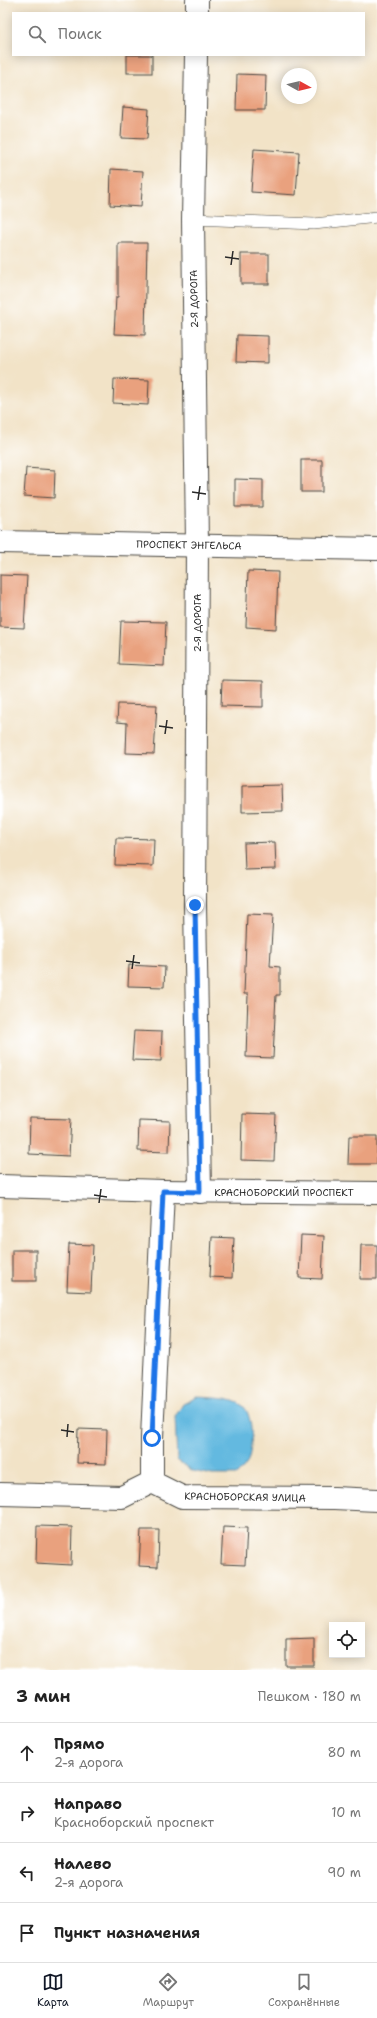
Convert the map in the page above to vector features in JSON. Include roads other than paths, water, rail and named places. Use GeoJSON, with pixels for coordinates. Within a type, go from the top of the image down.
{"type":"FeatureCollection","features":[{"type":"Feature","properties":{"kind":"street"},"geometry":{"type":"LineString","coordinates":[[197,0],[197,12]]}},
{"type":"Feature","properties":{"kind":"street","name":"2-Я ДОРОГА"},"geometry":{"type":"LineString","coordinates":[[196,56],[192,219],[197,545],[195,905],[200,1192]]}},
{"type":"Feature","properties":{"kind":"street","name":"ПРОСПЕКТ ЭНГЕЛЬСА"},"geometry":{"type":"LineString","coordinates":[[0,542],[377,549]]}},
{"type":"Feature","properties":{"kind":"street","name":"КРАСНОБОРСКИЙ ПРОСПЕКТ"},"geometry":{"type":"LineString","coordinates":[[0,1186],[200,1192],[377,1193]]}},
{"type":"Feature","properties":{"kind":"street"},"geometry":{"type":"LineString","coordinates":[[0,1494],[122,1497],[152,1482],[152,1438],[163,1191]]}},
{"type":"Feature","properties":{"kind":"street","name":"КРАСНОБОРСКАЯ УЛИЦА"},"geometry":{"type":"LineString","coordinates":[[152,1482],[182,1497],[334,1498],[377,1500]]}},
{"type":"Feature","properties":{"kind":"lane"},"geometry":{"type":"LineString","coordinates":[[192,219],[314,224],[377,217]]}},
{"type":"Feature","properties":{"kind":"water"},"geometry":{"type":"Polygon","coordinates":[[[197,1397],[221,1398],[233,1401],[243,1406],[247,1411],[251,1425],[249,1457],[244,1468],[237,1475],[212,1475],[193,1471],[177,1460],[175,1417],[183,1404],[197,1397]]]}}]}
